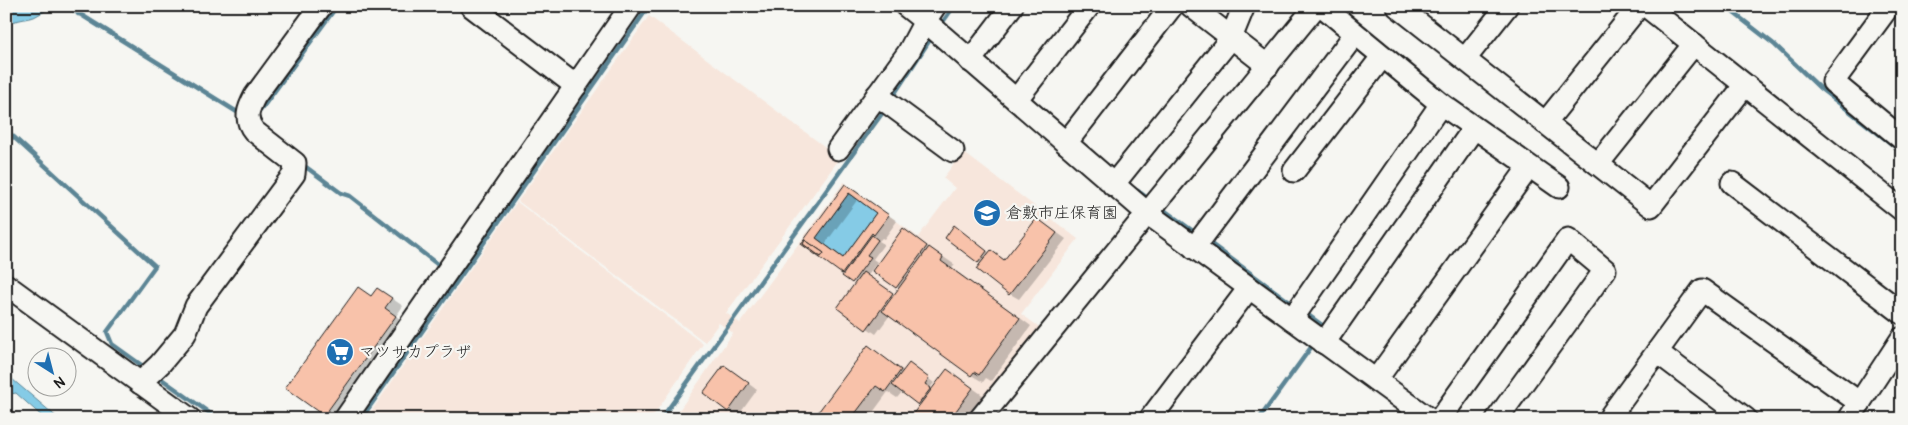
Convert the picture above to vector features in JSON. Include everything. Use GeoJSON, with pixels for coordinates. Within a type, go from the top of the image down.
{"type":"FeatureCollection","features":[{"type":"Feature","properties":{"kind":"street"},"geometry":{"type":"LineString","coordinates":[[148,376],[185,334],[196,306],[294,174],[295,163],[254,131],[250,125],[247,112],[255,96],[321,6]]}},
{"type":"Feature","properties":{"kind":"street"},"geometry":{"type":"LineString","coordinates":[[471,6],[580,80]]}},
{"type":"Feature","properties":{"kind":"street"},"geometry":{"type":"LineString","coordinates":[[345,419],[631,6]]}},
{"type":"Feature","properties":{"kind":"street"},"geometry":{"type":"LineString","coordinates":[[906,6],[934,23],[970,62],[1114,184],[1152,207],[1199,241],[1249,288],[1297,312],[1324,342],[1430,419]]}},
{"type":"Feature","properties":{"kind":"street"},"geometry":{"type":"LineString","coordinates":[[970,62],[1012,6]]}},
{"type":"Feature","properties":{"kind":"street"},"geometry":{"type":"LineString","coordinates":[[1016,100],[1089,6]]}},
{"type":"Feature","properties":{"kind":"street"},"geometry":{"type":"LineString","coordinates":[[1066,144],[1172,6]]}},
{"type":"Feature","properties":{"kind":"street"},"geometry":{"type":"LineString","coordinates":[[1192,6],[1268,66]]}},
{"type":"Feature","properties":{"kind":"street"},"geometry":{"type":"LineString","coordinates":[[1114,184],[1231,38],[1244,6]]}},
{"type":"Feature","properties":{"kind":"street"},"geometry":{"type":"LineString","coordinates":[[980,419],[1316,6]]}},
{"type":"Feature","properties":{"kind":"street"},"geometry":{"type":"LineString","coordinates":[[1322,6],[1441,104],[1559,187]]}},
{"type":"Feature","properties":{"kind":"street"},"geometry":{"type":"LineString","coordinates":[[1464,59],[1507,6]]}},
{"type":"Feature","properties":{"kind":"street"},"geometry":{"type":"LineString","coordinates":[[1545,123],[1639,6]]}},
{"type":"Feature","properties":{"kind":"street"},"geometry":{"type":"LineString","coordinates":[[1646,6],[1902,210]]}},
{"type":"Feature","properties":{"kind":"street"},"geometry":{"type":"LineString","coordinates":[[1889,6],[1833,82],[1902,139]]}},
{"type":"Feature","properties":{"kind":"street"},"geometry":{"type":"LineString","coordinates":[[1407,9],[1464,59],[1651,206],[1746,85]]}},
{"type":"Feature","properties":{"kind":"street"},"geometry":{"type":"LineString","coordinates":[[838,150],[886,102],[908,53],[934,23]]}},
{"type":"Feature","properties":{"kind":"street"},"geometry":{"type":"LineString","coordinates":[[1199,241],[1355,34]]}},
{"type":"Feature","properties":{"kind":"street"},"geometry":{"type":"LineString","coordinates":[[1598,164],[1694,44]]}},
{"type":"Feature","properties":{"kind":"street"},"geometry":{"type":"LineString","coordinates":[[1294,171],[1382,57]]}},
{"type":"Feature","properties":{"kind":"street"},"geometry":{"type":"LineString","coordinates":[[886,102],[953,151]]}},
{"type":"Feature","properties":{"kind":"street"},"geometry":{"type":"LineString","coordinates":[[1297,312],[1441,104]]}},
{"type":"Feature","properties":{"kind":"street"},"geometry":{"type":"LineString","coordinates":[[1324,342],[1474,128]]}},
{"type":"Feature","properties":{"kind":"street"},"geometry":{"type":"LineString","coordinates":[[1376,380],[1529,166]]}},
{"type":"Feature","properties":{"kind":"street"},"geometry":{"type":"LineString","coordinates":[[1732,183],[1902,313]]}},
{"type":"Feature","properties":{"kind":"street"},"geometry":{"type":"LineString","coordinates":[[1440,419],[1568,239],[1605,270],[1497,419]]}},
{"type":"Feature","properties":{"kind":"street"},"geometry":{"type":"LineString","coordinates":[[6,285],[148,376],[190,419]]}},
{"type":"Feature","properties":{"kind":"street"},"geometry":{"type":"LineString","coordinates":[[1150,419],[1249,288]]}},
{"type":"Feature","properties":{"kind":"street"},"geometry":{"type":"LineString","coordinates":[[1617,419],[1611,415],[1702,290],[1855,411],[1902,338]]}},
{"type":"Feature","properties":{"kind":"street"},"geometry":{"type":"LineString","coordinates":[[1657,352],[1746,419]]}},
{"type":"Feature","properties":{"kind":"shaded area"},"geometry":{"type":"Polygon","coordinates":[[[649,16],[840,158],[726,313],[740,323],[844,182],[918,237],[955,188],[943,178],[963,152],[1078,239],[1021,314],[1045,331],[973,419],[673,419],[733,333],[719,323],[705,342],[518,201],[649,16]]]}},
{"type":"Feature","properties":{"kind":"shaded area"},"geometry":{"type":"Polygon","coordinates":[[[517,202],[703,344],[651,419],[366,419],[517,202]]]}},
{"type":"Feature","properties":{"kind":"water"},"geometry":{"type":"Polygon","coordinates":[[[6,6],[54,6],[34,17],[6,23],[6,6]]]}},
{"type":"Feature","properties":{"kind":"water"},"geometry":{"type":"Polygon","coordinates":[[[849,193],[876,213],[843,258],[816,238],[849,193]]]}},
{"type":"Feature","properties":{"kind":"water"},"geometry":{"type":"Polygon","coordinates":[[[6,371],[12,379],[28,393],[28,398],[34,398],[59,419],[45,419],[16,393],[11,394],[6,399],[6,371]]]}},
{"type":"Feature","properties":{"kind":"building"},"geometry":{"type":"Polygon","coordinates":[[[845,184],[889,215],[874,235],[872,233],[842,274],[801,244],[845,184]],[[849,193],[816,238],[843,258],[876,213],[849,193]],[[805,240],[803,244],[821,257],[824,253],[805,240]]]}},
{"type":"Feature","properties":{"kind":"building"},"geometry":{"type":"Polygon","coordinates":[[[1037,218],[1057,233],[1009,295],[976,269],[991,250],[1004,260],[1037,218]]]}},
{"type":"Feature","properties":{"kind":"building"},"geometry":{"type":"Polygon","coordinates":[[[954,225],[987,251],[978,263],[945,238],[954,225]]]}},
{"type":"Feature","properties":{"kind":"building"},"geometry":{"type":"Polygon","coordinates":[[[903,228],[927,246],[896,288],[872,271],[903,228]]]}},
{"type":"Feature","properties":{"kind":"building"},"geometry":{"type":"Polygon","coordinates":[[[872,235],[878,240],[867,255],[871,257],[852,283],[842,276],[872,235]]]}},
{"type":"Feature","properties":{"kind":"building"},"geometry":{"type":"Polygon","coordinates":[[[805,240],[824,253],[821,257],[803,244],[805,240]]]}},
{"type":"Feature","properties":{"kind":"building"},"geometry":{"type":"Polygon","coordinates":[[[929,247],[943,257],[941,261],[1020,318],[979,375],[974,372],[971,376],[882,311],[929,247]]]}},
{"type":"Feature","properties":{"kind":"building"},"geometry":{"type":"Polygon","coordinates":[[[863,272],[893,293],[866,330],[837,308],[863,272]]]}},
{"type":"Feature","properties":{"kind":"building","name":"マツサカプラザ"},"geometry":{"type":"Polygon","coordinates":[[[358,287],[371,296],[377,288],[392,298],[385,308],[396,316],[324,416],[285,388],[358,287]]]}},
{"type":"Feature","properties":{"kind":"building"},"geometry":{"type":"Polygon","coordinates":[[[868,345],[901,370],[885,392],[876,386],[851,419],[813,419],[868,345]]]}},
{"type":"Feature","properties":{"kind":"building"},"geometry":{"type":"Polygon","coordinates":[[[909,363],[929,378],[925,384],[931,388],[918,405],[892,385],[909,363]]]}},
{"type":"Feature","properties":{"kind":"building"},"geometry":{"type":"Polygon","coordinates":[[[724,365],[749,383],[728,412],[703,393],[724,365]]]}},
{"type":"Feature","properties":{"kind":"building"},"geometry":{"type":"Polygon","coordinates":[[[947,369],[973,388],[950,419],[909,419],[947,369]]]}},
{"type":"Feature","properties":{"kind":"waterway"},"geometry":{"type":"LineString","coordinates":[[67,6],[237,112]]}},
{"type":"Feature","properties":{"kind":"waterway"},"geometry":{"type":"LineString","coordinates":[[78,14],[83,6]]}},
{"type":"Feature","properties":{"kind":"waterway"},"geometry":{"type":"LineString","coordinates":[[260,111],[337,6]]}},
{"type":"Feature","properties":{"kind":"waterway"},"geometry":{"type":"LineString","coordinates":[[361,419],[649,6]]}},
{"type":"Feature","properties":{"kind":"waterway"},"geometry":{"type":"LineString","coordinates":[[940,26],[954,6]]}},
{"type":"Feature","properties":{"kind":"waterway"},"geometry":{"type":"LineString","coordinates":[[1725,6],[1775,45],[1821,89],[1902,152]]}},
{"type":"Feature","properties":{"kind":"waterway"},"geometry":{"type":"LineString","coordinates":[[891,99],[933,35]]}},
{"type":"Feature","properties":{"kind":"waterway"},"geometry":{"type":"LineString","coordinates":[[661,419],[886,108]]}},
{"type":"Feature","properties":{"kind":"waterway"},"geometry":{"type":"LineString","coordinates":[[6,130],[155,266],[107,332],[112,344],[147,369]]}},
{"type":"Feature","properties":{"kind":"waterway"},"geometry":{"type":"LineString","coordinates":[[306,167],[341,193],[350,196],[442,268]]}},
{"type":"Feature","properties":{"kind":"waterway"},"geometry":{"type":"LineString","coordinates":[[1138,191],[1150,200]]}},
{"type":"Feature","properties":{"kind":"waterway"},"geometry":{"type":"LineString","coordinates":[[1160,207],[1197,234]]}},
{"type":"Feature","properties":{"kind":"waterway"},"geometry":{"type":"LineString","coordinates":[[1207,241],[1295,306]]}},
{"type":"Feature","properties":{"kind":"waterway"},"geometry":{"type":"LineString","coordinates":[[1304,312],[1322,325],[1320,329]]}},
{"type":"Feature","properties":{"kind":"waterway"},"geometry":{"type":"LineString","coordinates":[[1259,419],[1312,346]]}},
{"type":"Feature","properties":{"kind":"waterway"},"geometry":{"type":"LineString","coordinates":[[156,375],[218,419]]}},
{"type":"Feature","properties":{"kind":"place","name":"倉敷市庄保育園"},"geometry":{"type":"Point","coordinates":[987,213]}},
{"type":"Feature","properties":{"kind":"place","name":"マツサカプラザ"},"geometry":{"type":"Point","coordinates":[340,352]}}]}
